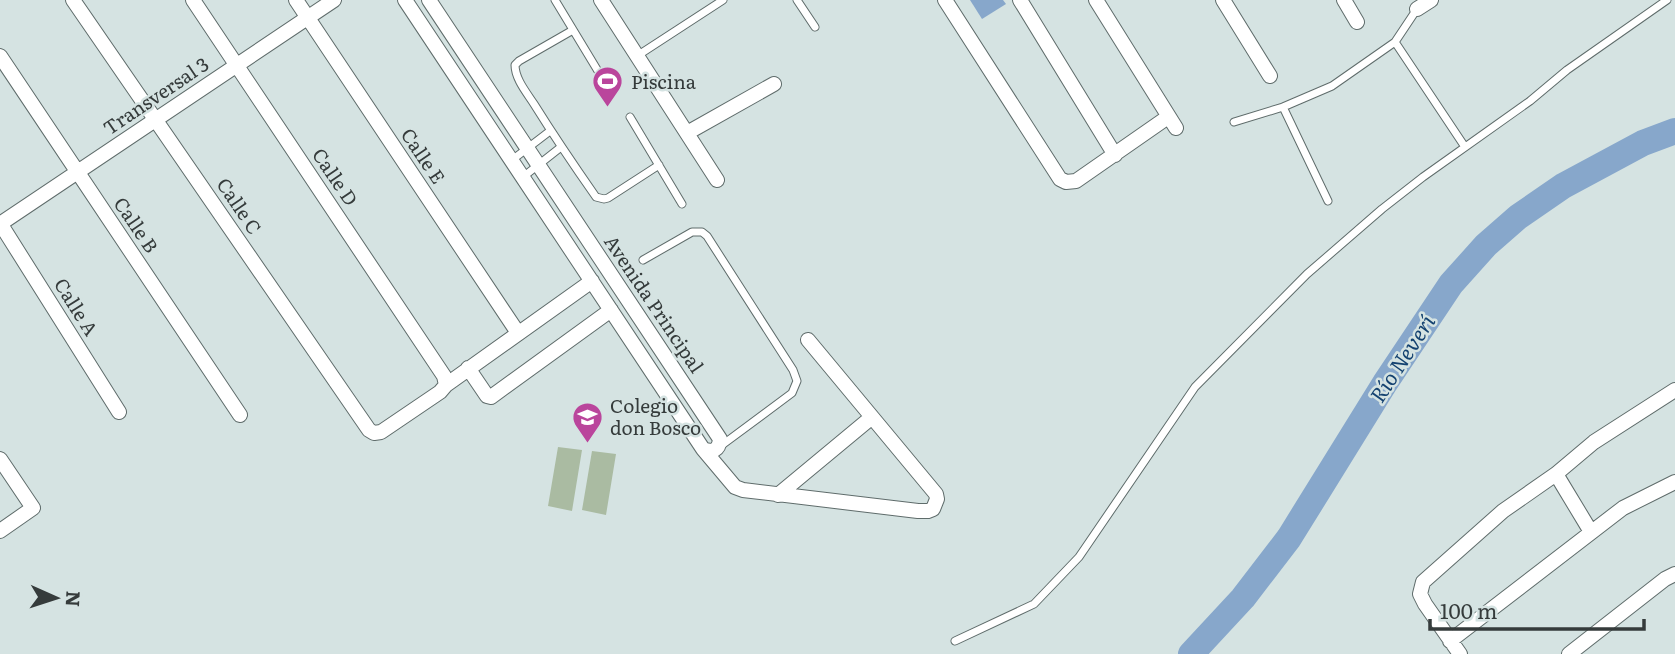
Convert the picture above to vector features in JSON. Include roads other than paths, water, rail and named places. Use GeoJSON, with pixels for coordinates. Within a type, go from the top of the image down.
{"type":"FeatureCollection","features":[{"type":"Feature","properties":{"kind":"street","name":"Calle C"},"geometry":{"type":"LineString","coordinates":[[73,0],[369,430],[374,433],[381,432],[440,393],[445,380]]}},
{"type":"Feature","properties":{"kind":"street","name":"Calle D"},"geometry":{"type":"LineString","coordinates":[[193,0],[445,380]]}},
{"type":"Feature","properties":{"kind":"street","name":"Calle E"},"geometry":{"type":"LineString","coordinates":[[296,0],[518,333]]}},
{"type":"Feature","properties":{"kind":"street","name":"Transversal 3"},"geometry":{"type":"LineString","coordinates":[[0,223],[334,0]]}},
{"type":"Feature","properties":{"kind":"street","name":"Avenida Principal"},"geometry":{"type":"LineString","coordinates":[[405,0],[703,449],[735,487],[778,495],[918,511],[933,509],[936,494],[872,416]]}},
{"type":"Feature","properties":{"kind":"street"},"geometry":{"type":"LineString","coordinates":[[601,0],[718,180]]}},
{"type":"Feature","properties":{"kind":"street"},"geometry":{"type":"LineString","coordinates":[[945,0],[1060,179],[1066,182],[1076,181],[1172,122],[1096,0]]}},
{"type":"Feature","properties":{"kind":"street"},"geometry":{"type":"LineString","coordinates":[[1020,0],[1115,155]]}},
{"type":"Feature","properties":{"kind":"street"},"geometry":{"type":"LineString","coordinates":[[1223,0],[1270,76]]}},
{"type":"Feature","properties":{"kind":"street"},"geometry":{"type":"LineString","coordinates":[[1344,0],[1357,22]]}},
{"type":"Feature","properties":{"kind":"street"},"geometry":{"type":"LineString","coordinates":[[1417,9],[1432,0]]}},
{"type":"Feature","properties":{"kind":"street","name":"Avenida Principal"},"geometry":{"type":"LineString","coordinates":[[433,2],[720,439],[718,447]]}},
{"type":"Feature","properties":{"kind":"street","name":"Calle B"},"geometry":{"type":"LineString","coordinates":[[0,57],[240,415]]}},
{"type":"Feature","properties":{"kind":"street"},"geometry":{"type":"LineString","coordinates":[[687,132],[774,84]]}},
{"type":"Feature","properties":{"kind":"street","name":"Calle A"},"geometry":{"type":"LineString","coordinates":[[0,223],[119,411]]}},
{"type":"Feature","properties":{"kind":"street"},"geometry":{"type":"LineString","coordinates":[[445,380],[468,368],[592,281]]}},
{"type":"Feature","properties":{"kind":"street"},"geometry":{"type":"LineString","coordinates":[[468,368],[487,396],[491,397],[611,310]]}},
{"type":"Feature","properties":{"kind":"street"},"geometry":{"type":"LineString","coordinates":[[778,495],[872,416],[808,340]]}},
{"type":"Feature","properties":{"kind":"street"},"geometry":{"type":"LineString","coordinates":[[1460,654],[1425,604],[1420,594],[1423,582],[1503,512],[1556,474],[1594,442],[1675,390]]}},
{"type":"Feature","properties":{"kind":"street"},"geometry":{"type":"LineString","coordinates":[[703,449],[709,451],[718,447]]}},
{"type":"Feature","properties":{"kind":"street"},"geometry":{"type":"LineString","coordinates":[[0,459],[33,509],[0,531]]}},
{"type":"Feature","properties":{"kind":"street"},"geometry":{"type":"LineString","coordinates":[[1556,474],[1591,533]]}},
{"type":"Feature","properties":{"kind":"street"},"geometry":{"type":"LineString","coordinates":[[1450,640],[1623,508],[1675,482]]}},
{"type":"Feature","properties":{"kind":"street"},"geometry":{"type":"LineString","coordinates":[[1569,654],[1675,574]]}},
{"type":"Feature","properties":{"kind":"lane"},"geometry":{"type":"LineString","coordinates":[[555,0],[604,81]]}},
{"type":"Feature","properties":{"kind":"lane"},"geometry":{"type":"LineString","coordinates":[[637,56],[723,0]]}},
{"type":"Feature","properties":{"kind":"lane"},"geometry":{"type":"LineString","coordinates":[[797,0],[815,27]]}},
{"type":"Feature","properties":{"kind":"lane"},"geometry":{"type":"LineString","coordinates":[[955,641],[1034,604],[1079,557],[1195,387],[1307,274],[1381,209],[1530,101],[1567,70],[1667,0]]}},
{"type":"Feature","properties":{"kind":"lane"},"geometry":{"type":"LineString","coordinates":[[416,17],[433,2]]}},
{"type":"Feature","properties":{"kind":"lane"},"geometry":{"type":"LineString","coordinates":[[1234,122],[1283,107],[1332,86],[1395,42],[1417,9]]}},
{"type":"Feature","properties":{"kind":"lane"},"geometry":{"type":"LineString","coordinates":[[573,30],[515,65],[519,80],[561,148],[596,197],[600,198],[608,198],[659,165]]}},
{"type":"Feature","properties":{"kind":"lane"},"geometry":{"type":"LineString","coordinates":[[1395,42],[1465,147]]}},
{"type":"Feature","properties":{"kind":"lane"},"geometry":{"type":"LineString","coordinates":[[1283,107],[1328,201]]}},
{"type":"Feature","properties":{"kind":"lane"},"geometry":{"type":"LineString","coordinates":[[630,117],[682,204]]}},
{"type":"Feature","properties":{"kind":"lane"},"geometry":{"type":"LineString","coordinates":[[512,161],[551,131]]}},
{"type":"Feature","properties":{"kind":"lane"},"geometry":{"type":"LineString","coordinates":[[522,177],[561,148]]}},
{"type":"Feature","properties":{"kind":"lane"},"geometry":{"type":"LineString","coordinates":[[643,260],[692,232],[702,232],[793,370],[797,381],[792,393],[718,447]]}},
{"type":"Feature","properties":{"kind":"water"},"geometry":{"type":"Polygon","coordinates":[[[970,0],[1003,0],[1006,4],[982,19],[970,0]]]}},
{"type":"Feature","properties":{"kind":"waterway","name":"Río Neverí"},"geometry":{"type":"LineString","coordinates":[[1191,654],[1243,598],[1289,538],[1385,383],[1451,284],[1486,245],[1518,217],[1563,186],[1643,143],[1675,131]]}},
{"type":"Feature","properties":{"kind":"place","name":"Piscina"},"geometry":{"type":"Point","coordinates":[608,109]}},
{"type":"Feature","properties":{"kind":"place","name":"Colegio don Bosco"},"geometry":{"type":"Point","coordinates":[587,444]}}]}
